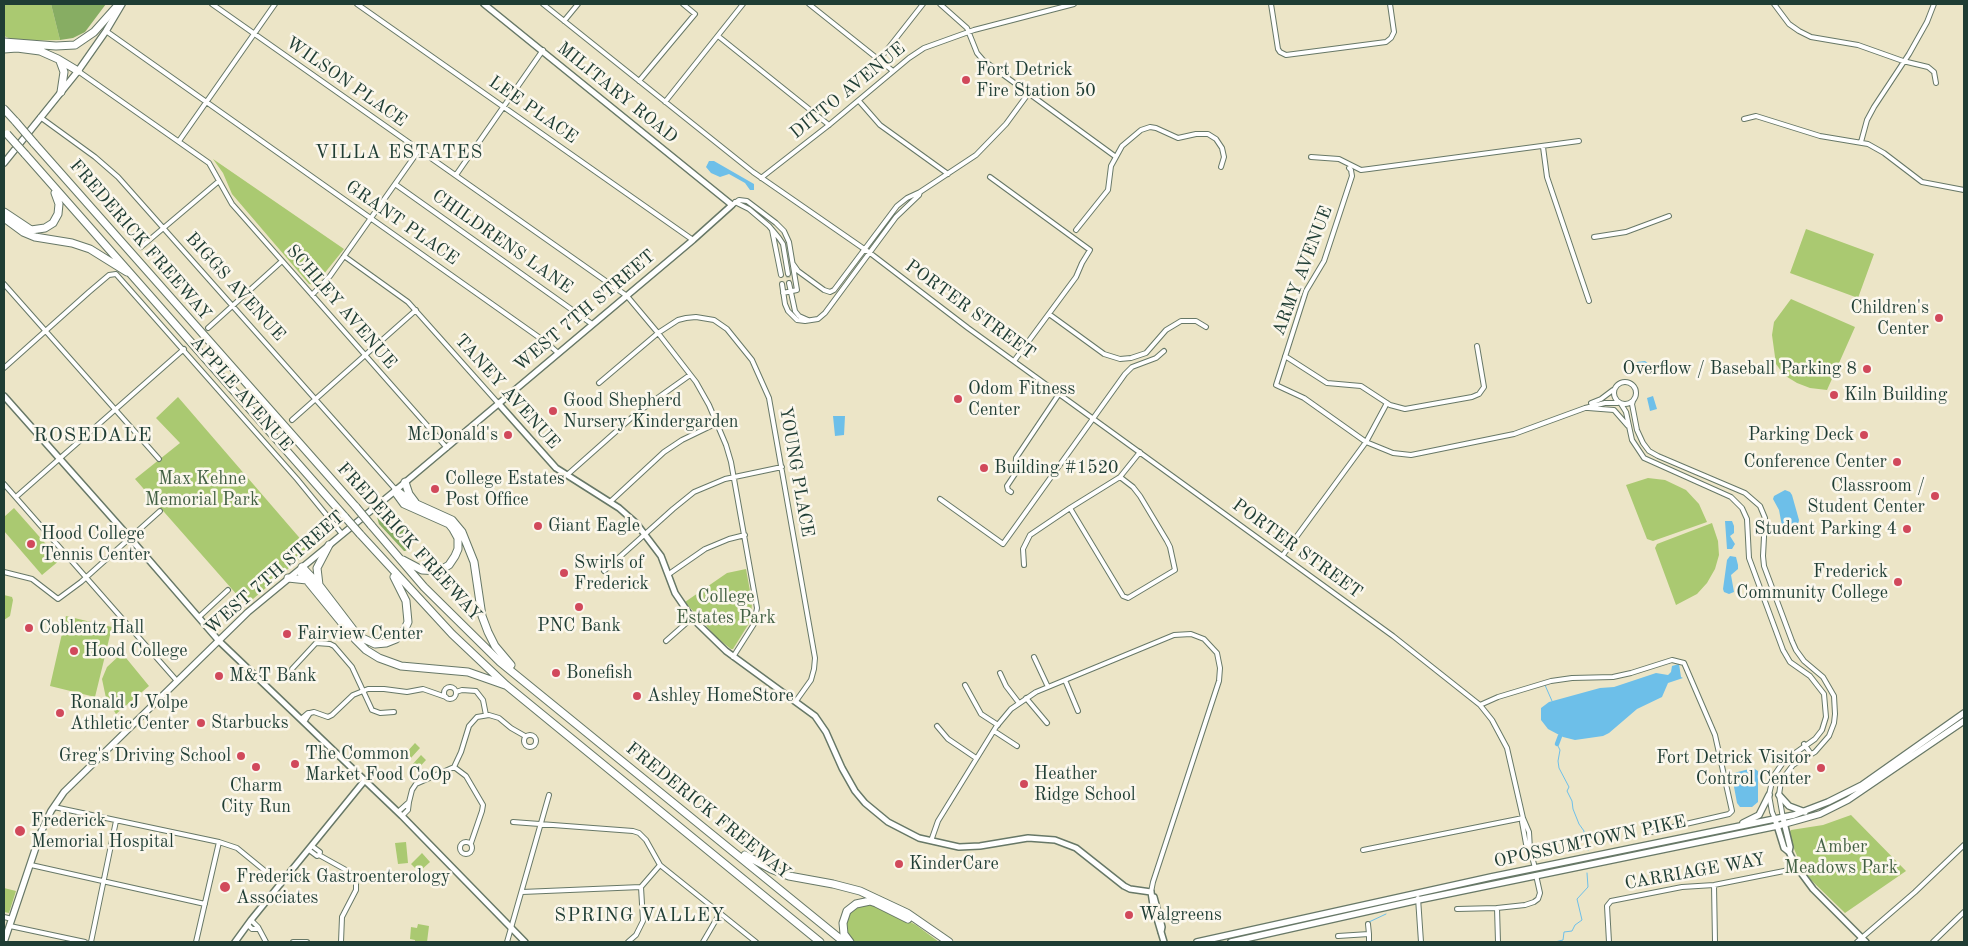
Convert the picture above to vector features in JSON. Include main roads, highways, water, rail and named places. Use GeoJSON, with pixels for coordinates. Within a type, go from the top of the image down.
{"type":"FeatureCollection","features":[{"type":"Feature","properties":{"kind":"highway"},"geometry":{"type":"LineString","coordinates":[[4,42],[67,46],[82,41],[94,32],[120,4]]}},
{"type":"Feature","properties":{"kind":"highway"},"geometry":{"type":"LineString","coordinates":[[35,45],[57,53],[78,71]]}},
{"type":"Feature","properties":{"kind":"highway"},"geometry":{"type":"LineString","coordinates":[[4,50],[30,49],[58,58],[78,71]]}},
{"type":"Feature","properties":{"kind":"highway"},"geometry":{"type":"LineString","coordinates":[[58,58],[64,72],[61,92]]}},
{"type":"Feature","properties":{"kind":"highway","name":"FREDERICK FREEWAY"},"geometry":{"type":"LineString","coordinates":[[5,110],[372,525],[398,558],[463,627],[534,690],[844,942]]}},
{"type":"Feature","properties":{"kind":"highway","name":"FREDERICK FREEWAY"},"geometry":{"type":"LineString","coordinates":[[5,132],[360,534],[452,634],[506,685],[820,942]]}},
{"type":"Feature","properties":{"kind":"highway"},"geometry":{"type":"LineString","coordinates":[[4,212],[31,230],[40,230],[50,226],[58,214],[59,204],[47,180]]}},
{"type":"Feature","properties":{"kind":"highway"},"geometry":{"type":"LineString","coordinates":[[4,218],[23,232],[36,237],[72,242],[90,249],[133,276]]}},
{"type":"Feature","properties":{"kind":"highway"},"geometry":{"type":"LineString","coordinates":[[405,482],[409,494],[417,504]]}},
{"type":"Feature","properties":{"kind":"highway"},"geometry":{"type":"LineString","coordinates":[[396,490],[410,501],[452,520],[462,532],[474,562],[482,616],[488,632],[502,655],[534,690]]}},
{"type":"Feature","properties":{"kind":"highway"},"geometry":{"type":"LineString","coordinates":[[396,490],[397,496],[404,504],[449,524],[455,531],[458,543],[458,549],[453,560],[439,571],[422,570],[398,558]]}},
{"type":"Feature","properties":{"kind":"highway"},"geometry":{"type":"LineString","coordinates":[[319,585],[317,568],[328,545]]}},
{"type":"Feature","properties":{"kind":"highway"},"geometry":{"type":"LineString","coordinates":[[302,567],[319,585],[358,636],[368,642],[386,643],[396,639],[404,631],[408,617],[408,607],[389,566]]}},
{"type":"Feature","properties":{"kind":"highway"},"geometry":{"type":"LineString","coordinates":[[302,567],[301,573],[355,640],[379,658],[401,666],[468,672],[506,685]]}},
{"type":"Feature","properties":{"kind":"highway"},"geometry":{"type":"LineString","coordinates":[[288,578],[307,580]]}},
{"type":"Feature","properties":{"kind":"highway"},"geometry":{"type":"LineString","coordinates":[[725,844],[771,869],[789,876],[833,884],[868,895],[907,913],[949,942]]}},
{"type":"Feature","properties":{"kind":"highway"},"geometry":{"type":"LineString","coordinates":[[850,942],[843,929],[844,916],[851,906],[870,901],[913,922],[941,942]]}},
{"type":"Feature","properties":{"kind":"main road"},"geometry":{"type":"LineString","coordinates":[[4,163],[78,71],[106,31],[120,4]]}},
{"type":"Feature","properties":{"kind":"main road","name":"WEST 7TH STREET"},"geometry":{"type":"LineString","coordinates":[[4,942],[42,832],[54,807],[64,792],[248,612],[396,490]]}},
{"type":"Feature","properties":{"kind":"main road","name":"OPOSSUMTOWN PIKE"},"geometry":{"type":"LineString","coordinates":[[1197,942],[1777,826],[1862,785],[1964,713]]}},
{"type":"Feature","properties":{"kind":"main road","name":"OPOSSUMTOWN PIKE"},"geometry":{"type":"LineString","coordinates":[[1231,942],[1535,868],[1775,819],[1784,821],[1820,814],[1848,800],[1964,721]]}},
{"type":"Feature","properties":{"kind":"main road"},"geometry":{"type":"LineString","coordinates":[[1733,828],[1759,815],[1770,795]]}},
{"type":"Feature","properties":{"kind":"main road"},"geometry":{"type":"LineString","coordinates":[[1779,795],[1789,806],[1805,812]]}},
{"type":"Feature","properties":{"kind":"water"},"geometry":{"type":"Polygon","coordinates":[[[709,161],[714,161],[754,184],[754,190],[750,190],[745,183],[729,174],[720,177],[711,173],[706,167],[709,161]]]}},
{"type":"Feature","properties":{"kind":"water"},"geometry":{"type":"Polygon","coordinates":[[[1645,361],[1651,368],[1638,372],[1637,362],[1645,361]]]}},
{"type":"Feature","properties":{"kind":"water"},"geometry":{"type":"Polygon","coordinates":[[[1653,396],[1657,409],[1650,411],[1647,398],[1653,396]]]}},
{"type":"Feature","properties":{"kind":"water"},"geometry":{"type":"Polygon","coordinates":[[[833,416],[845,416],[844,435],[835,436],[833,416]]]}},
{"type":"Feature","properties":{"kind":"water"},"geometry":{"type":"Polygon","coordinates":[[[1785,490],[1792,495],[1799,520],[1798,525],[1786,529],[1782,526],[1779,510],[1773,499],[1774,496],[1785,490]]]}},
{"type":"Feature","properties":{"kind":"water"},"geometry":{"type":"Polygon","coordinates":[[[1725,521],[1732,521],[1734,526],[1734,533],[1730,536],[1735,544],[1732,549],[1727,549],[1725,521]]]}},
{"type":"Feature","properties":{"kind":"water"},"geometry":{"type":"Polygon","coordinates":[[[1730,556],[1736,557],[1738,569],[1731,575],[1734,592],[1729,594],[1724,592],[1723,589],[1727,560],[1730,556]]]}},
{"type":"Feature","properties":{"kind":"water"},"geometry":{"type":"Polygon","coordinates":[[[1679,664],[1681,677],[1683,678],[1668,683],[1662,697],[1637,709],[1603,736],[1575,740],[1563,737],[1548,729],[1541,720],[1541,708],[1549,702],[1600,688],[1614,687],[1656,673],[1668,675],[1671,672],[1672,666],[1679,664]]]}},
{"type":"Feature","properties":{"kind":"water"},"geometry":{"type":"Polygon","coordinates":[[[1753,768],[1758,771],[1758,802],[1752,807],[1740,807],[1737,803],[1732,776],[1734,773],[1753,768]]]}},
{"type":"Feature","properties":{"kind":"waterway"},"geometry":{"type":"LineString","coordinates":[[1545,685],[1552,701]]}},
{"type":"Feature","properties":{"kind":"waterway"},"geometry":{"type":"LineString","coordinates":[[1557,744],[1560,736]]}},
{"type":"Feature","properties":{"kind":"waterway"},"geometry":{"type":"LineString","coordinates":[[1557,744],[1560,750],[1559,768],[1569,787],[1567,791],[1579,824],[1584,831],[1583,839],[1588,850]]}},
{"type":"Feature","properties":{"kind":"waterway"},"geometry":{"type":"LineString","coordinates":[[1555,942],[1563,940],[1564,932],[1572,931],[1575,925],[1582,920],[1577,899],[1588,887],[1587,873]]}},
{"type":"Feature","properties":{"kind":"waterway"},"geometry":{"type":"LineString","coordinates":[[1369,922],[1386,914]]}},
{"type":"Feature","properties":{"kind":"tunnel"},"geometry":{"type":"LineString","coordinates":[[788,274],[789,283]]}},
{"type":"Feature","properties":{"kind":"place","name":"Fort Detrick Fire Station 50"},"geometry":{"type":"Point","coordinates":[966,80]}},
{"type":"Feature","properties":{"kind":"place","name":"Children's Center"},"geometry":{"type":"Point","coordinates":[1939,318]}},
{"type":"Feature","properties":{"kind":"place","name":"Overflow / Baseball Parking 8"},"geometry":{"type":"Point","coordinates":[1867,369]}},
{"type":"Feature","properties":{"kind":"place","name":"Kiln Building"},"geometry":{"type":"Point","coordinates":[1834,395]}},
{"type":"Feature","properties":{"kind":"place","name":"Odom Fitness Center"},"geometry":{"type":"Point","coordinates":[958,399]}},
{"type":"Feature","properties":{"kind":"place","name":"Good Shepherd Nursery Kindergarden"},"geometry":{"type":"Point","coordinates":[553,411]}},
{"type":"Feature","properties":{"kind":"place","name":"McDonald's"},"geometry":{"type":"Point","coordinates":[508,435]}},
{"type":"Feature","properties":{"kind":"place","name":"Parking Deck"},"geometry":{"type":"Point","coordinates":[1864,435]}},
{"type":"Feature","properties":{"kind":"place","name":"Conference Center"},"geometry":{"type":"Point","coordinates":[1897,462]}},
{"type":"Feature","properties":{"kind":"place","name":"Building #1520"},"geometry":{"type":"Point","coordinates":[984,468]}},
{"type":"Feature","properties":{"kind":"place","name":"College Estates Post Office"},"geometry":{"type":"Point","coordinates":[435,489]}},
{"type":"Feature","properties":{"kind":"place","name":"Classroom / Student Center"},"geometry":{"type":"Point","coordinates":[1935,496]}},
{"type":"Feature","properties":{"kind":"place","name":"Giant Eagle"},"geometry":{"type":"Point","coordinates":[538,526]}},
{"type":"Feature","properties":{"kind":"place","name":"Student Parking 4"},"geometry":{"type":"Point","coordinates":[1907,529]}},
{"type":"Feature","properties":{"kind":"place","name":"Hood College Tennis Center"},"geometry":{"type":"Point","coordinates":[31,544]}},
{"type":"Feature","properties":{"kind":"place","name":"Swirls of Frederick"},"geometry":{"type":"Point","coordinates":[564,573]}},
{"type":"Feature","properties":{"kind":"place","name":"Frederick Community College"},"geometry":{"type":"Point","coordinates":[1898,582]}},
{"type":"Feature","properties":{"kind":"place","name":"PNC Bank"},"geometry":{"type":"Point","coordinates":[579,607]}},
{"type":"Feature","properties":{"kind":"place","name":"Coblentz Hall"},"geometry":{"type":"Point","coordinates":[29,628]}},
{"type":"Feature","properties":{"kind":"place","name":"Fairview Center"},"geometry":{"type":"Point","coordinates":[287,634]}},
{"type":"Feature","properties":{"kind":"place","name":"Hood College"},"geometry":{"type":"Point","coordinates":[74,651]}},
{"type":"Feature","properties":{"kind":"place","name":"Bonefish"},"geometry":{"type":"Point","coordinates":[556,673]}},
{"type":"Feature","properties":{"kind":"place","name":"M&T Bank"},"geometry":{"type":"Point","coordinates":[219,676]}},
{"type":"Feature","properties":{"kind":"place","name":"Ashley HomeStore"},"geometry":{"type":"Point","coordinates":[637,696]}},
{"type":"Feature","properties":{"kind":"place","name":"Ronald J Volpe Athletic Center"},"geometry":{"type":"Point","coordinates":[60,713]}},
{"type":"Feature","properties":{"kind":"place","name":"Starbucks"},"geometry":{"type":"Point","coordinates":[201,723]}},
{"type":"Feature","properties":{"kind":"place","name":"Greg's Driving School"},"geometry":{"type":"Point","coordinates":[241,756]}},
{"type":"Feature","properties":{"kind":"place","name":"The Common Market Food CoOp"},"geometry":{"type":"Point","coordinates":[295,764]}},
{"type":"Feature","properties":{"kind":"place","name":"Charm City Run"},"geometry":{"type":"Point","coordinates":[256,767]}},
{"type":"Feature","properties":{"kind":"place","name":"Fort Detrick Visitor Control Center"},"geometry":{"type":"Point","coordinates":[1821,768]}},
{"type":"Feature","properties":{"kind":"place","name":"Heather Ridge School"},"geometry":{"type":"Point","coordinates":[1024,784]}},
{"type":"Feature","properties":{"kind":"place","name":"Frederick Memorial Hospital"},"geometry":{"type":"Point","coordinates":[20,831]}},
{"type":"Feature","properties":{"kind":"place","name":"KinderCare"},"geometry":{"type":"Point","coordinates":[899,864]}},
{"type":"Feature","properties":{"kind":"place","name":"Frederick Gastroenterology Associates"},"geometry":{"type":"Point","coordinates":[225,887]}},
{"type":"Feature","properties":{"kind":"place","name":"Walgreens"},"geometry":{"type":"Point","coordinates":[1129,915]}},
{"type":"Feature","properties":{"kind":"district","name":"VILLA ESTATES"},"geometry":{"type":"Point","coordinates":[399,153]}},
{"type":"Feature","properties":{"kind":"district","name":"ROSEDALE"},"geometry":{"type":"Point","coordinates":[93,436]}},
{"type":"Feature","properties":{"kind":"district","name":"SPRING VALLEY"},"geometry":{"type":"Point","coordinates":[640,916]}},
{"type":"Feature","properties":{"kind":"park label","name":"Max Kehne Memorial Park"},"geometry":{"type":"Point","coordinates":[202,489]}},
{"type":"Feature","properties":{"kind":"park label","name":"College Estates Park"},"geometry":{"type":"Point","coordinates":[726,607]}},
{"type":"Feature","properties":{"kind":"park label","name":"Amber Meadows Park"},"geometry":{"type":"Point","coordinates":[1841,858]}}]}
